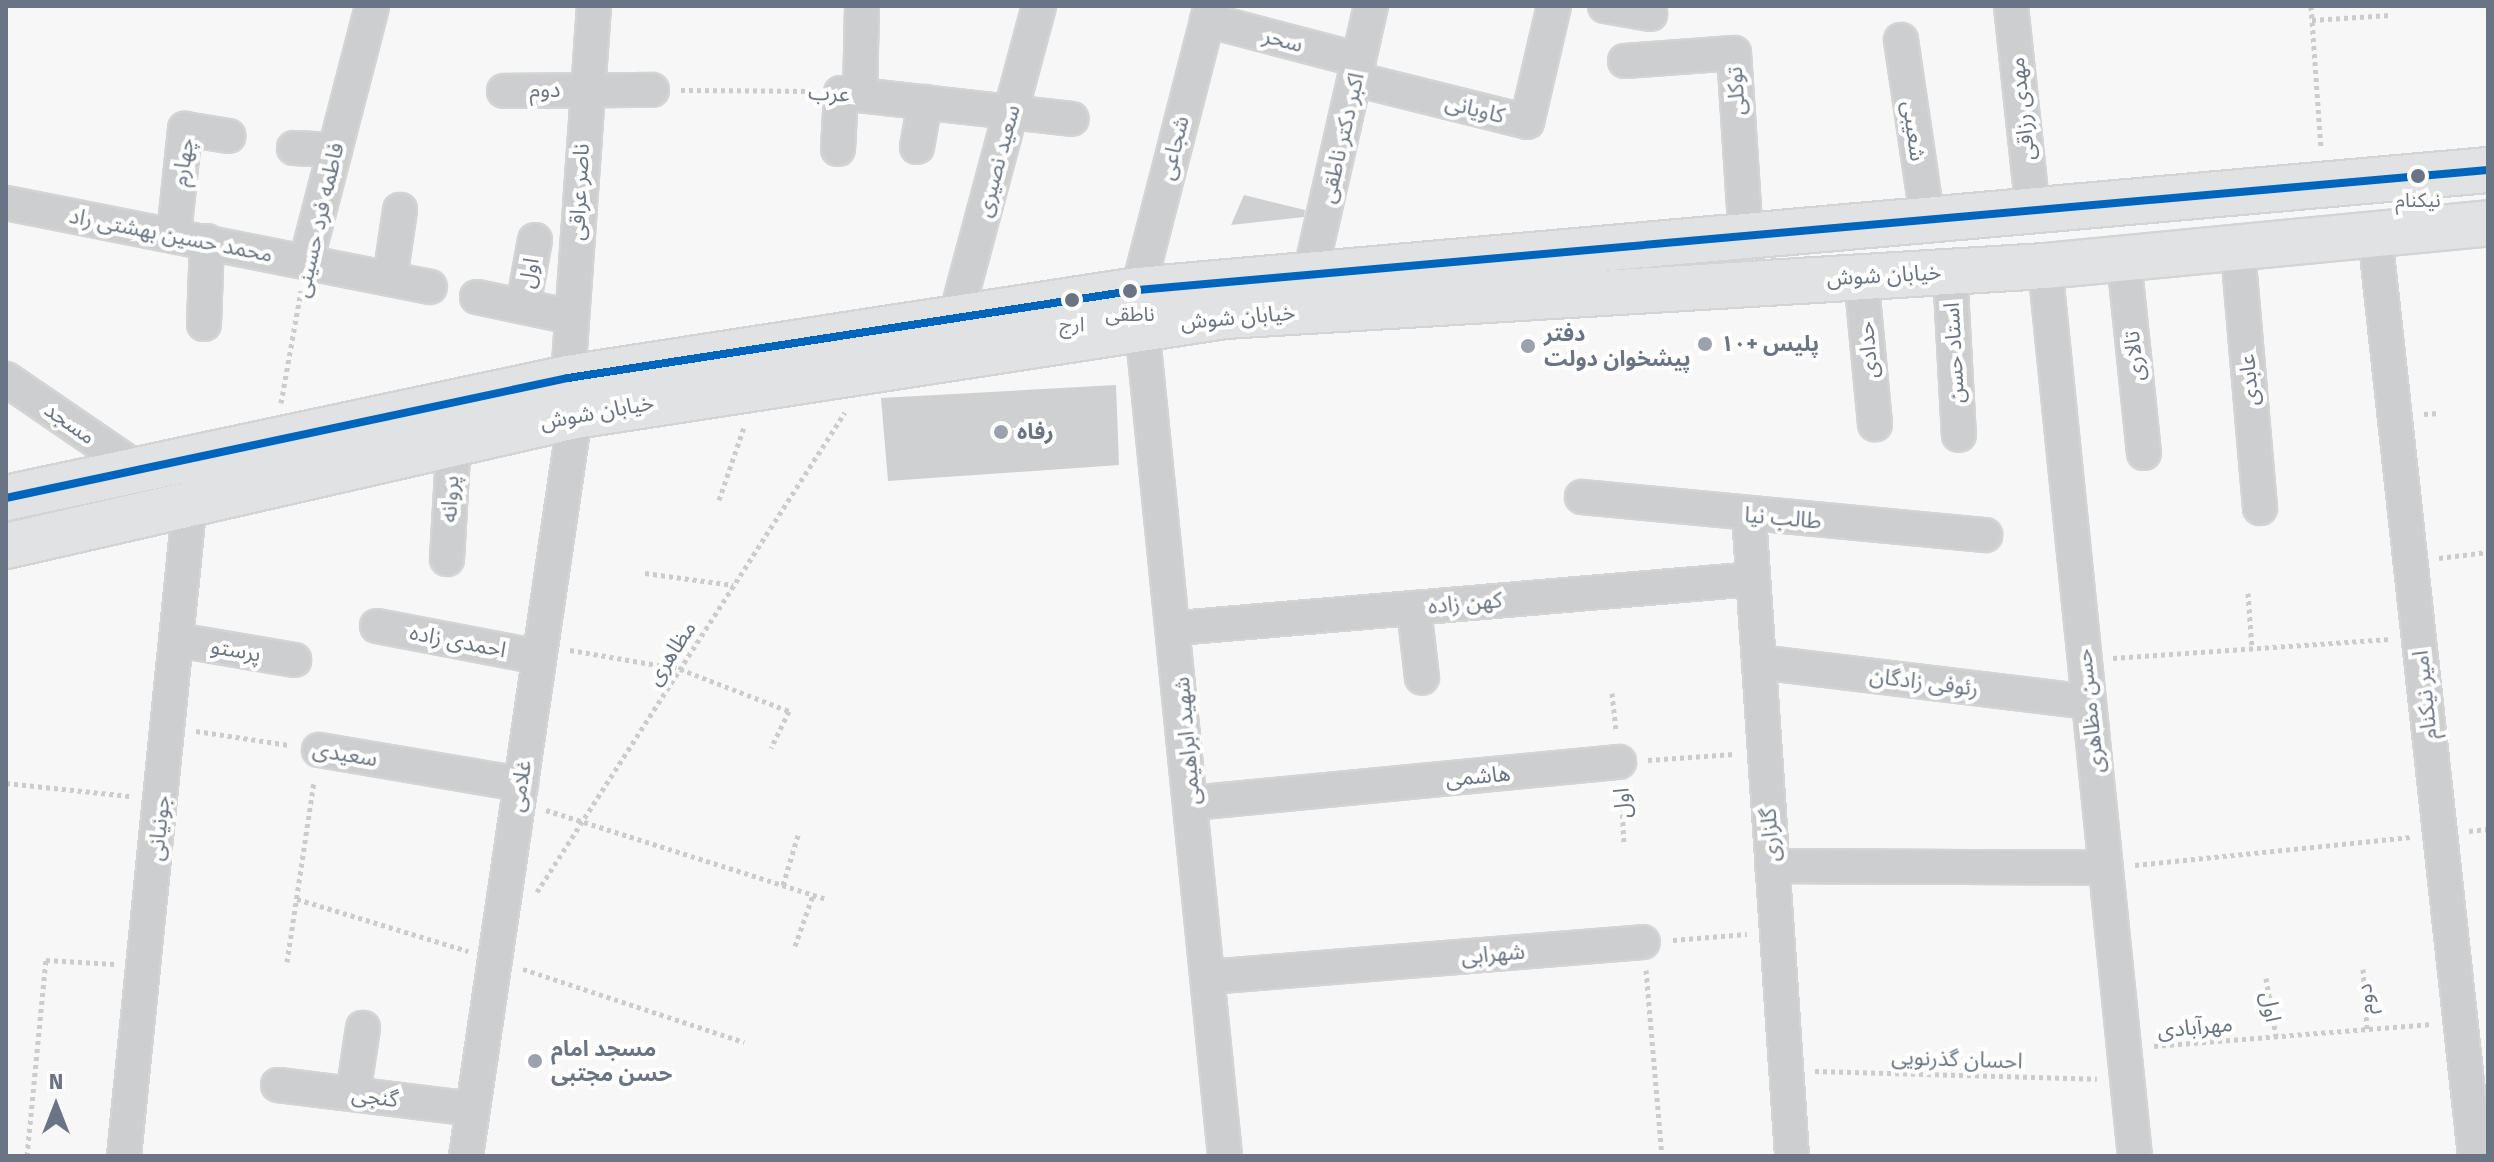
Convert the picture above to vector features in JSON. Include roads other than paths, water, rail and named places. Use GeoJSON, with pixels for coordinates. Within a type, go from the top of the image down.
{"type":"FeatureCollection","features":[{"type":"Feature","properties":{"kind":"main road","name":"خیابان شوش"},"geometry":{"type":"LineString","coordinates":[[6,498],[133,466],[275,436],[571,397],[759,384],[876,365],[1311,270],[1928,222],[2488,170]]}},
{"type":"Feature","properties":{"kind":"main road","name":"خیابان شوش"},"geometry":{"type":"LineString","coordinates":[[6,546],[454,439],[571,397],[956,316],[2045,266],[2238,251],[2488,223]]}},
{"type":"Feature","properties":{"kind":"street","name":"فاطمه فرد حسینی"},"geometry":{"type":"LineString","coordinates":[[306,262],[372,6]]}},
{"type":"Feature","properties":{"kind":"street","name":"ناصر عراقی"},"geometry":{"type":"LineString","coordinates":[[571,397],[572,317],[585,90],[594,6]]}},
{"type":"Feature","properties":{"kind":"street"},"geometry":{"type":"LineString","coordinates":[[838,149],[851,94],[862,6]]}},
{"type":"Feature","properties":{"kind":"street","name":"سعید نصیری"},"geometry":{"type":"LineString","coordinates":[[956,316],[1037,6]]}},
{"type":"Feature","properties":{"kind":"street","name":"اکبر دکتر ناطقی"},"geometry":{"type":"LineString","coordinates":[[1311,270],[1371,6]]}},
{"type":"Feature","properties":{"kind":"street","name":"کاویانی"},"geometry":{"type":"LineString","coordinates":[[1357,70],[1527,122],[1554,6]]}},
{"type":"Feature","properties":{"kind":"street"},"geometry":{"type":"LineString","coordinates":[[1605,6],[1650,14]]}},
{"type":"Feature","properties":{"kind":"street","name":"مهدی رزاقی"},"geometry":{"type":"LineString","coordinates":[[2011,6],[2033,212]]}},
{"type":"Feature","properties":{"kind":"street","name":"سحر"},"geometry":{"type":"LineString","coordinates":[[1209,13],[1357,70]]}},
{"type":"Feature","properties":{"kind":"street","name":"شجاعی"},"geometry":{"type":"LineString","coordinates":[[1140,309],[1209,13]]}},
{"type":"Feature","properties":{"kind":"street","name":"شعیبی"},"geometry":{"type":"LineString","coordinates":[[1901,40],[1928,222]]}},
{"type":"Feature","properties":{"kind":"street","name":"توکلی"},"geometry":{"type":"LineString","coordinates":[[1625,61],[1734,53],[1746,237]]}},
{"type":"Feature","properties":{"kind":"street"},"geometry":{"type":"LineString","coordinates":[[585,90],[652,90]]}},
{"type":"Feature","properties":{"kind":"street","name":"دوم"},"geometry":{"type":"LineString","coordinates":[[504,91],[585,90]]}},
{"type":"Feature","properties":{"kind":"street","name":"عرب"},"geometry":{"type":"LineString","coordinates":[[851,94],[1072,119]]}},
{"type":"Feature","properties":{"kind":"street"},"geometry":{"type":"LineString","coordinates":[[917,147],[925,102]]}},
{"type":"Feature","properties":{"kind":"street","name":"چهارم"},"geometry":{"type":"LineString","coordinates":[[174,234],[185,129],[228,136]]}},
{"type":"Feature","properties":{"kind":"street"},"geometry":{"type":"LineString","coordinates":[[294,148],[335,150]]}},
{"type":"Feature","properties":{"kind":"street","name":"محمد حسین بهشتی راد"},"geometry":{"type":"LineString","coordinates":[[6,203],[430,287]]}},
{"type":"Feature","properties":{"kind":"street"},"geometry":{"type":"LineString","coordinates":[[390,278],[400,210]]}},
{"type":"Feature","properties":{"kind":"street","name":"امیر نیکنام"},"geometry":{"type":"LineString","coordinates":[[2375,235],[2475,1156]]}},
{"type":"Feature","properties":{"kind":"street","name":"اول"},"geometry":{"type":"LineString","coordinates":[[523,306],[535,240]]}},
{"type":"Feature","properties":{"kind":"street"},"geometry":{"type":"LineString","coordinates":[[204,324],[207,241]]}},
{"type":"Feature","properties":{"kind":"street","name":"عابدی"},"geometry":{"type":"LineString","coordinates":[[2238,251],[2260,508]]}},
{"type":"Feature","properties":{"kind":"street","name":"تالاری"},"geometry":{"type":"LineString","coordinates":[[2124,260],[2144,453]]}},
{"type":"Feature","properties":{"kind":"street","name":"حسن مظاهری"},"geometry":{"type":"LineString","coordinates":[[2045,266],[2135,1156]]}},
{"type":"Feature","properties":{"kind":"street","name":"استاد حسن"},"geometry":{"type":"LineString","coordinates":[[1950,271],[1959,435]]}},
{"type":"Feature","properties":{"kind":"street","name":"حدادی"},"geometry":{"type":"LineString","coordinates":[[1861,276],[1875,424]]}},
{"type":"Feature","properties":{"kind":"street"},"geometry":{"type":"LineString","coordinates":[[477,297],[572,317]]}},
{"type":"Feature","properties":{"kind":"street","name":"شهید ابراهیمی"},"geometry":{"type":"LineString","coordinates":[[1140,309],[1178,628],[1225,1156]]}},
{"type":"Feature","properties":{"kind":"street","name":"مسجد"},"geometry":{"type":"LineString","coordinates":[[6,379],[133,466]]}},
{"type":"Feature","properties":{"kind":"street","name":"غلامی"},"geometry":{"type":"LineString","coordinates":[[466,1156],[540,651],[571,397]]}},
{"type":"Feature","properties":{"kind":"street","name":"پروانه"},"geometry":{"type":"LineString","coordinates":[[447,559],[454,439]]}},
{"type":"Feature","properties":{"kind":"street","name":"طالب نیا"},"geometry":{"type":"LineString","coordinates":[[1582,497],[1985,535]]}},
{"type":"Feature","properties":{"kind":"street","name":"جونیانی"},"geometry":{"type":"LineString","coordinates":[[124,1156],[190,500]]}},
{"type":"Feature","properties":{"kind":"street","name":"گلزاری"},"geometry":{"type":"LineString","coordinates":[[1749,515],[1792,1156]]}},
{"type":"Feature","properties":{"kind":"street","name":"کهن زاده"},"geometry":{"type":"LineString","coordinates":[[1178,628],[1753,579]]}},
{"type":"Feature","properties":{"kind":"street"},"geometry":{"type":"LineString","coordinates":[[1414,608],[1422,678]]}},
{"type":"Feature","properties":{"kind":"street","name":"احمدی زاده"},"geometry":{"type":"LineString","coordinates":[[377,626],[540,651]]}},
{"type":"Feature","properties":{"kind":"street","name":"پرستو"},"geometry":{"type":"LineString","coordinates":[[177,640],[294,660]]}},
{"type":"Feature","properties":{"kind":"street","name":"رئوفی زادگان"},"geometry":{"type":"LineString","coordinates":[[1759,662],[2089,702]]}},
{"type":"Feature","properties":{"kind":"street","name":"سعیدی"},"geometry":{"type":"LineString","coordinates":[[319,750],[519,794]]}},
{"type":"Feature","properties":{"kind":"street","name":"هاشمی"},"geometry":{"type":"LineString","coordinates":[[1192,803],[1619,762]]}},
{"type":"Feature","properties":{"kind":"street"},"geometry":{"type":"LineString","coordinates":[[1772,866],[2106,868]]}},
{"type":"Feature","properties":{"kind":"street","name":"شهرابی"},"geometry":{"type":"LineString","coordinates":[[1209,977],[1643,942]]}},
{"type":"Feature","properties":{"kind":"street"},"geometry":{"type":"LineString","coordinates":[[353,1094],[363,1028]]}},
{"type":"Feature","properties":{"kind":"street","name":"گنجی"},"geometry":{"type":"LineString","coordinates":[[278,1085],[473,1109]]}},
{"type":"Feature","properties":{"kind":"place","name":"نیکنام"},"geometry":{"type":"Point","coordinates":[2418,176]}},
{"type":"Feature","properties":{"kind":"place","name":"ناطقی"},"geometry":{"type":"Point","coordinates":[1130,291]}},
{"type":"Feature","properties":{"kind":"place","name":"ارج"},"geometry":{"type":"Point","coordinates":[1072,300]}},
{"type":"Feature","properties":{"kind":"place","name":"پلیس +۱۰"},"geometry":{"type":"Point","coordinates":[1705,344]}},
{"type":"Feature","properties":{"kind":"place","name":"دفتر پیشخوان دولت"},"geometry":{"type":"Point","coordinates":[1528,346]}},
{"type":"Feature","properties":{"kind":"place","name":"رفاه"},"geometry":{"type":"Point","coordinates":[1001,432]}},
{"type":"Feature","properties":{"kind":"place","name":"مسجد امام حسن مجتبی"},"geometry":{"type":"Point","coordinates":[535,1061]}}]}
